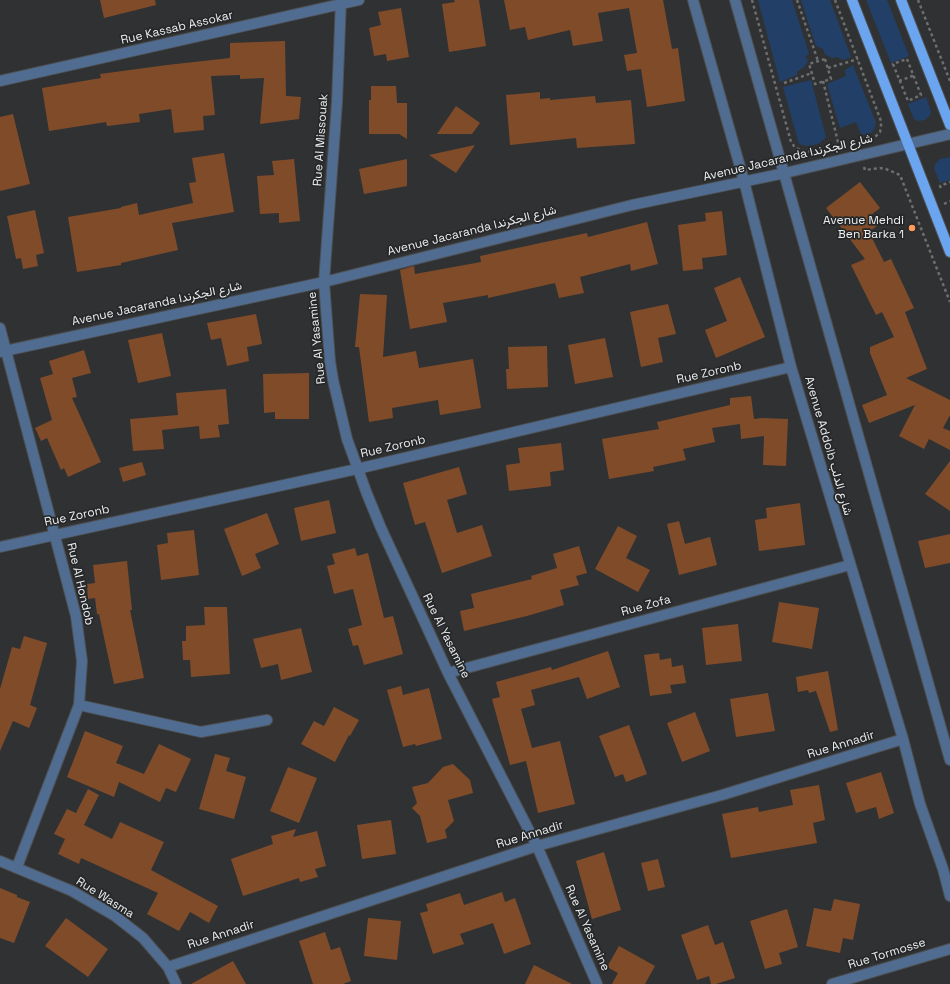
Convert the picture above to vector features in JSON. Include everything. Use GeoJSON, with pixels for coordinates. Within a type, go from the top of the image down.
{"type":"FeatureCollection","features":[{"type":"Feature","properties":{"kind":"main road"},"geometry":{"type":"LineString","coordinates":[[852,0],[950,252]]}},
{"type":"Feature","properties":{"kind":"main road"},"geometry":{"type":"LineString","coordinates":[[901,0],[950,125]]}},
{"type":"Feature","properties":{"kind":"street","name":"Rue Kassab Assokar"},"geometry":{"type":"LineString","coordinates":[[0,80],[341,2],[359,0]]}},
{"type":"Feature","properties":{"kind":"street","name":"Avenue Addolb شارع الدلب"},"geometry":{"type":"LineString","coordinates":[[693,0],[744,182],[791,367],[903,739],[920,804],[943,869],[950,896]]}},
{"type":"Feature","properties":{"kind":"street"},"geometry":{"type":"LineString","coordinates":[[735,0],[950,760]]}},
{"type":"Feature","properties":{"kind":"street","name":"Rue Al Missouak"},"geometry":{"type":"LineString","coordinates":[[324,282],[337,102],[341,2]]}},
{"type":"Feature","properties":{"kind":"street","name":"Avenue Jacaranda شارع الجكرندا"},"geometry":{"type":"LineString","coordinates":[[2,351],[324,282],[632,205],[785,173],[950,134]]}},
{"type":"Feature","properties":{"kind":"street","name":"Rue Al Yasamine"},"geometry":{"type":"LineString","coordinates":[[324,282],[330,361],[333,380],[347,439],[358,469],[381,528],[448,673],[537,846],[597,984]]}},
{"type":"Feature","properties":{"kind":"street","name":"Rue Al Hondob"},"geometry":{"type":"LineString","coordinates":[[0,328],[2,351],[55,534],[76,616],[82,661],[79,705],[17,867]]}},
{"type":"Feature","properties":{"kind":"street","name":"Rue Zoronb"},"geometry":{"type":"LineString","coordinates":[[0,547],[358,469],[791,367]]}},
{"type":"Feature","properties":{"kind":"street","name":"Rue Zofa"},"geometry":{"type":"LineString","coordinates":[[448,673],[850,565]]}},
{"type":"Feature","properties":{"kind":"street"},"geometry":{"type":"LineString","coordinates":[[79,705],[201,732],[266,720]]}},
{"type":"Feature","properties":{"kind":"street","name":"Rue Annadir"},"geometry":{"type":"LineString","coordinates":[[168,967],[537,846],[722,795],[903,739]]}},
{"type":"Feature","properties":{"kind":"street","name":"Rue Wasma"},"geometry":{"type":"LineString","coordinates":[[0,861],[72,891],[115,916],[143,938],[168,967],[176,984]]}},
{"type":"Feature","properties":{"kind":"street","name":"Rue Tormosse"},"geometry":{"type":"LineString","coordinates":[[832,984],[950,949]]}},
{"type":"Feature","properties":{"kind":"path"},"geometry":{"type":"LineString","coordinates":[[752,0],[791,142],[794,146],[806,152],[819,150]]}},
{"type":"Feature","properties":{"kind":"path"},"geometry":{"type":"LineString","coordinates":[[797,0],[818,61]]}},
{"type":"Feature","properties":{"kind":"path"},"geometry":{"type":"LineString","coordinates":[[835,0],[881,121],[880,132],[872,139]]}},
{"type":"Feature","properties":{"kind":"path"},"geometry":{"type":"LineString","coordinates":[[918,0],[950,80]]}},
{"type":"Feature","properties":{"kind":"path"},"geometry":{"type":"LineString","coordinates":[[825,59],[828,68],[832,79],[815,84],[809,64],[825,59]]}},
{"type":"Feature","properties":{"kind":"path"},"geometry":{"type":"LineString","coordinates":[[828,68],[858,59]]}},
{"type":"Feature","properties":{"kind":"path"},"geometry":{"type":"LineString","coordinates":[[907,59],[921,95],[908,101],[894,64],[907,59]]}},
{"type":"Feature","properties":{"kind":"path"},"geometry":{"type":"LineString","coordinates":[[784,83],[812,73]]}},
{"type":"Feature","properties":{"kind":"path"},"geometry":{"type":"LineString","coordinates":[[902,79],[909,77]]}},
{"type":"Feature","properties":{"kind":"path"},"geometry":{"type":"LineString","coordinates":[[823,81],[839,146]]}},
{"type":"Feature","properties":{"kind":"path"},"geometry":{"type":"LineString","coordinates":[[833,147],[845,145]]}},
{"type":"Feature","properties":{"kind":"path"},"geometry":{"type":"LineString","coordinates":[[860,156],[865,170],[880,168],[893,171],[900,175],[950,302]]}},
{"type":"Feature","properties":{"kind":"path"},"geometry":{"type":"LineString","coordinates":[[942,191],[940,186],[950,182]]}},
{"type":"Feature","properties":{"kind":"path"},"geometry":{"type":"LineString","coordinates":[[945,197],[947,202]]}},
{"type":"Feature","properties":{"kind":"shaded area"},"geometry":{"type":"Polygon","coordinates":[[[758,0],[792,0],[809,54],[805,56],[808,61],[804,67],[797,72],[797,75],[780,82],[758,0]]]}},
{"type":"Feature","properties":{"kind":"shaded area"},"geometry":{"type":"Polygon","coordinates":[[[801,0],[830,0],[851,57],[843,60],[837,57],[832,58],[825,54],[823,49],[816,46],[801,0]]]}},
{"type":"Feature","properties":{"kind":"shaded area"},"geometry":{"type":"Polygon","coordinates":[[[866,0],[887,0],[909,56],[891,63],[866,0]]]}},
{"type":"Feature","properties":{"kind":"shaded area"},"geometry":{"type":"Polygon","coordinates":[[[853,65],[876,123],[872,132],[865,135],[861,134],[856,122],[840,128],[827,84],[846,76],[845,70],[853,65]]]}},
{"type":"Feature","properties":{"kind":"shaded area"},"geometry":{"type":"Polygon","coordinates":[[[811,80],[826,137],[820,143],[806,146],[799,144],[783,87],[811,80]]]}},
{"type":"Feature","properties":{"kind":"shaded area"},"geometry":{"type":"Polygon","coordinates":[[[926,97],[931,112],[930,115],[925,120],[918,121],[914,119],[908,104],[926,97]]]}},
{"type":"Feature","properties":{"kind":"shaded area"},"geometry":{"type":"Polygon","coordinates":[[[950,157],[950,180],[940,183],[934,168],[940,159],[950,157]]]}},
{"type":"Feature","properties":{"kind":"building"},"geometry":{"type":"Polygon","coordinates":[[[100,0],[155,0],[156,5],[104,18],[100,0]]]}},
{"type":"Feature","properties":{"kind":"building"},"geometry":{"type":"Polygon","coordinates":[[[454,0],[479,0],[486,46],[449,52],[442,4],[455,2],[454,0]]]}},
{"type":"Feature","properties":{"kind":"building"},"geometry":{"type":"Polygon","coordinates":[[[504,0],[663,0],[672,49],[678,48],[685,101],[647,107],[641,69],[627,71],[624,55],[637,53],[629,8],[598,13],[603,41],[573,46],[570,30],[528,40],[525,27],[510,30],[504,0]]]}},
{"type":"Feature","properties":{"kind":"building"},"geometry":{"type":"Polygon","coordinates":[[[401,8],[409,57],[387,61],[386,54],[374,56],[369,28],[381,25],[378,12],[401,8]]]}},
{"type":"Feature","properties":{"kind":"building"},"geometry":{"type":"Polygon","coordinates":[[[285,41],[286,96],[301,97],[299,119],[260,124],[264,78],[240,79],[240,75],[211,76],[215,115],[203,116],[204,130],[174,133],[171,109],[139,114],[140,122],[107,126],[106,122],[49,131],[42,88],[101,78],[100,74],[230,58],[230,43],[285,41]]]}},
{"type":"Feature","properties":{"kind":"building"},"geometry":{"type":"Polygon","coordinates":[[[371,86],[396,86],[397,103],[407,103],[407,139],[399,134],[369,134],[369,100],[371,100],[371,86]]]}},
{"type":"Feature","properties":{"kind":"building"},"geometry":{"type":"Polygon","coordinates":[[[540,92],[540,99],[550,98],[550,100],[595,96],[596,103],[631,100],[635,144],[577,148],[576,138],[510,145],[506,95],[540,92]]]}},
{"type":"Feature","properties":{"kind":"building"},"geometry":{"type":"Polygon","coordinates":[[[456,106],[480,123],[472,134],[437,134],[456,106]]]}},
{"type":"Feature","properties":{"kind":"building"},"geometry":{"type":"Polygon","coordinates":[[[13,114],[30,184],[0,191],[0,117],[13,114]]]}},
{"type":"Feature","properties":{"kind":"building"},"geometry":{"type":"Polygon","coordinates":[[[475,145],[456,173],[429,155],[475,145]]]}},
{"type":"Feature","properties":{"kind":"building"},"geometry":{"type":"Polygon","coordinates":[[[224,153],[234,212],[172,223],[178,250],[121,263],[121,265],[77,272],[68,217],[121,208],[137,203],[139,215],[193,203],[189,183],[196,182],[192,158],[224,153]]]}},
{"type":"Feature","properties":{"kind":"building"},"geometry":{"type":"Polygon","coordinates":[[[294,159],[300,221],[279,223],[279,213],[260,214],[257,176],[274,175],[272,161],[294,159]]]}},
{"type":"Feature","properties":{"kind":"building"},"geometry":{"type":"Polygon","coordinates":[[[407,159],[407,186],[364,194],[359,169],[407,159]]]}},
{"type":"Feature","properties":{"kind":"building"},"geometry":{"type":"Polygon","coordinates":[[[860,182],[880,208],[871,215],[878,225],[869,232],[884,262],[891,259],[914,308],[905,312],[927,369],[906,378],[950,400],[950,415],[943,428],[950,431],[950,450],[929,439],[924,449],[899,436],[915,405],[869,423],[862,405],[887,395],[870,353],[870,347],[894,337],[882,312],[876,315],[851,265],[865,259],[826,208],[860,182]]]}},
{"type":"Feature","properties":{"kind":"building"},"geometry":{"type":"Polygon","coordinates":[[[35,210],[44,253],[36,255],[38,266],[23,269],[21,258],[16,259],[7,216],[35,210]]]}},
{"type":"Feature","properties":{"kind":"building"},"geometry":{"type":"Polygon","coordinates":[[[722,211],[727,255],[702,258],[703,269],[683,271],[678,225],[706,221],[705,213],[722,211]]]}},
{"type":"Feature","properties":{"kind":"building"},"geometry":{"type":"Polygon","coordinates":[[[647,222],[658,264],[631,271],[630,264],[580,277],[584,293],[559,298],[555,283],[488,298],[488,295],[443,303],[447,322],[410,329],[400,270],[414,266],[415,274],[481,262],[480,256],[587,233],[588,237],[647,222]]]}},
{"type":"Feature","properties":{"kind":"building"},"geometry":{"type":"Polygon","coordinates":[[[740,277],[765,337],[716,358],[705,330],[727,321],[714,288],[740,277]]]}},
{"type":"Feature","properties":{"kind":"building"},"geometry":{"type":"Polygon","coordinates":[[[360,294],[387,295],[383,357],[416,351],[419,368],[473,359],[481,408],[440,415],[438,400],[392,408],[393,418],[369,422],[359,347],[355,347],[360,294]]]}},
{"type":"Feature","properties":{"kind":"building"},"geometry":{"type":"Polygon","coordinates":[[[668,304],[676,334],[658,338],[663,362],[641,367],[630,312],[668,304]]]}},
{"type":"Feature","properties":{"kind":"building"},"geometry":{"type":"Polygon","coordinates":[[[256,314],[262,344],[247,347],[249,361],[227,366],[221,338],[211,340],[207,323],[256,314]]]}},
{"type":"Feature","properties":{"kind":"building"},"geometry":{"type":"Polygon","coordinates":[[[162,333],[171,376],[138,383],[128,340],[162,333]]]}},
{"type":"Feature","properties":{"kind":"building"},"geometry":{"type":"Polygon","coordinates":[[[605,338],[613,377],[575,384],[568,345],[605,338]]]}},
{"type":"Feature","properties":{"kind":"building"},"geometry":{"type":"Polygon","coordinates":[[[547,346],[548,387],[507,389],[506,369],[509,369],[508,347],[547,346]]]}},
{"type":"Feature","properties":{"kind":"building"},"geometry":{"type":"Polygon","coordinates":[[[84,350],[91,373],[72,378],[77,397],[72,398],[101,462],[68,477],[64,468],[61,470],[47,438],[41,441],[35,428],[52,420],[40,378],[53,374],[49,361],[84,350]]]}},
{"type":"Feature","properties":{"kind":"building"},"geometry":{"type":"Polygon","coordinates":[[[309,373],[309,419],[275,419],[275,412],[264,413],[263,374],[309,373]]]}},
{"type":"Feature","properties":{"kind":"building"},"geometry":{"type":"Polygon","coordinates":[[[226,389],[229,424],[218,425],[220,437],[200,439],[199,426],[162,430],[164,449],[133,451],[130,419],[178,415],[176,393],[226,389]]]}},
{"type":"Feature","properties":{"kind":"building"},"geometry":{"type":"Polygon","coordinates":[[[751,396],[754,419],[788,419],[786,466],[763,465],[764,436],[741,439],[740,424],[712,428],[715,442],[683,449],[686,460],[653,467],[654,471],[609,479],[602,439],[659,429],[657,422],[730,405],[730,398],[751,396]]]}},
{"type":"Feature","properties":{"kind":"building"},"geometry":{"type":"Polygon","coordinates":[[[561,443],[564,470],[550,472],[551,486],[509,491],[506,465],[520,463],[518,448],[561,443]]]}},
{"type":"Feature","properties":{"kind":"building"},"geometry":{"type":"Polygon","coordinates":[[[950,461],[950,511],[925,494],[950,461]]]}},
{"type":"Feature","properties":{"kind":"building"},"geometry":{"type":"Polygon","coordinates":[[[142,462],[146,475],[123,482],[119,468],[142,462]]]}},
{"type":"Feature","properties":{"kind":"building"},"geometry":{"type":"Polygon","coordinates":[[[459,467],[467,494],[447,500],[457,533],[482,525],[492,556],[442,573],[425,522],[415,525],[403,483],[459,467]]]}},
{"type":"Feature","properties":{"kind":"building"},"geometry":{"type":"Polygon","coordinates":[[[329,500],[336,533],[301,541],[294,508],[329,500]]]}},
{"type":"Feature","properties":{"kind":"building"},"geometry":{"type":"Polygon","coordinates":[[[800,503],[805,545],[759,551],[755,520],[767,518],[766,508],[800,503]]]}},
{"type":"Feature","properties":{"kind":"building"},"geometry":{"type":"Polygon","coordinates":[[[267,513],[279,544],[255,554],[261,568],[242,576],[224,529],[267,513]]]}},
{"type":"Feature","properties":{"kind":"building"},"geometry":{"type":"Polygon","coordinates":[[[679,521],[685,544],[710,537],[717,565],[679,575],[667,524],[679,521]]]}},
{"type":"Feature","properties":{"kind":"building"},"geometry":{"type":"Polygon","coordinates":[[[618,526],[637,536],[626,558],[650,570],[638,592],[595,569],[618,526]]]}},
{"type":"Feature","properties":{"kind":"building"},"geometry":{"type":"Polygon","coordinates":[[[194,530],[199,575],[161,580],[157,545],[168,543],[167,533],[194,530]]]}},
{"type":"Feature","properties":{"kind":"building"},"geometry":{"type":"Polygon","coordinates":[[[950,534],[950,563],[925,568],[918,541],[950,534]]]}},
{"type":"Feature","properties":{"kind":"building"},"geometry":{"type":"Polygon","coordinates":[[[579,546],[587,573],[576,576],[579,585],[560,590],[564,605],[527,616],[464,631],[460,611],[474,608],[471,594],[532,579],[531,576],[557,568],[553,554],[579,546]]]}},
{"type":"Feature","properties":{"kind":"building"},"geometry":{"type":"Polygon","coordinates":[[[355,548],[357,556],[368,553],[384,618],[393,616],[403,654],[364,665],[358,645],[353,646],[348,629],[362,625],[353,589],[334,594],[327,566],[335,564],[332,554],[355,548]]]}},
{"type":"Feature","properties":{"kind":"building"},"geometry":{"type":"Polygon","coordinates":[[[127,561],[132,610],[130,610],[144,678],[114,684],[99,614],[97,614],[95,598],[88,599],[87,584],[95,583],[93,565],[127,561]]]}},
{"type":"Feature","properties":{"kind":"building"},"geometry":{"type":"Polygon","coordinates":[[[779,602],[819,608],[812,649],[772,642],[779,602]]]}},
{"type":"Feature","properties":{"kind":"building"},"geometry":{"type":"Polygon","coordinates":[[[204,607],[227,607],[230,674],[191,677],[190,660],[183,660],[182,641],[186,641],[186,626],[205,625],[204,607]]]}},
{"type":"Feature","properties":{"kind":"building"},"geometry":{"type":"Polygon","coordinates":[[[738,624],[742,661],[706,665],[702,628],[738,624]]]}},
{"type":"Feature","properties":{"kind":"building"},"geometry":{"type":"Polygon","coordinates":[[[301,628],[312,672],[281,680],[278,664],[261,668],[253,639],[301,628]]]}},
{"type":"Feature","properties":{"kind":"building"},"geometry":{"type":"Polygon","coordinates":[[[24,636],[47,643],[30,705],[37,708],[29,728],[13,721],[0,751],[0,689],[12,647],[20,649],[24,636]]]}},
{"type":"Feature","properties":{"kind":"building"},"geometry":{"type":"Polygon","coordinates":[[[608,651],[620,687],[587,699],[579,677],[531,690],[535,705],[521,709],[532,748],[560,741],[575,804],[538,813],[526,761],[510,765],[492,699],[500,697],[496,682],[551,667],[552,670],[608,651]]]}},
{"type":"Feature","properties":{"kind":"building"},"geometry":{"type":"Polygon","coordinates":[[[659,653],[660,660],[671,658],[672,667],[683,665],[686,683],[670,685],[672,693],[650,696],[644,655],[659,653]]]}},
{"type":"Feature","properties":{"kind":"building"},"geometry":{"type":"Polygon","coordinates":[[[828,671],[838,730],[830,732],[816,691],[809,693],[808,690],[798,692],[796,677],[828,671]]]}},
{"type":"Feature","properties":{"kind":"building"},"geometry":{"type":"Polygon","coordinates":[[[401,686],[403,695],[429,688],[442,739],[416,746],[415,744],[403,747],[387,690],[401,686]]]}},
{"type":"Feature","properties":{"kind":"building"},"geometry":{"type":"Polygon","coordinates":[[[768,693],[775,731],[736,737],[730,699],[768,693]]]}},
{"type":"Feature","properties":{"kind":"building"},"geometry":{"type":"Polygon","coordinates":[[[334,707],[359,720],[350,736],[349,735],[335,762],[301,744],[314,721],[324,726],[334,707]]]}},
{"type":"Feature","properties":{"kind":"building"},"geometry":{"type":"Polygon","coordinates":[[[695,712],[710,751],[682,762],[667,723],[695,712]]]}},
{"type":"Feature","properties":{"kind":"building"},"geometry":{"type":"Polygon","coordinates":[[[629,725],[647,774],[626,782],[623,774],[615,777],[599,736],[629,725]]]}},
{"type":"Feature","properties":{"kind":"building"},"geometry":{"type":"Polygon","coordinates":[[[85,731],[123,746],[116,763],[144,774],[159,744],[191,759],[176,792],[166,788],[160,802],[119,782],[114,797],[67,777],[85,731]]]}},
{"type":"Feature","properties":{"kind":"building"},"geometry":{"type":"Polygon","coordinates":[[[215,754],[230,758],[226,771],[246,777],[234,819],[199,809],[215,754]]]}},
{"type":"Feature","properties":{"kind":"building"},"geometry":{"type":"Polygon","coordinates":[[[453,764],[470,780],[473,793],[448,800],[454,821],[445,830],[447,838],[427,843],[420,816],[412,808],[417,803],[412,787],[428,783],[443,767],[453,764]]]}},
{"type":"Feature","properties":{"kind":"building"},"geometry":{"type":"Polygon","coordinates":[[[288,767],[317,778],[299,823],[270,811],[288,767]]]}},
{"type":"Feature","properties":{"kind":"building"},"geometry":{"type":"Polygon","coordinates":[[[881,772],[894,813],[879,819],[876,807],[856,813],[846,783],[881,772]]]}},
{"type":"Feature","properties":{"kind":"building"},"geometry":{"type":"Polygon","coordinates":[[[819,785],[825,820],[813,823],[817,843],[731,858],[722,814],[758,807],[759,812],[793,805],[790,790],[819,785]]]}},
{"type":"Feature","properties":{"kind":"building"},"geometry":{"type":"Polygon","coordinates":[[[88,789],[99,795],[84,825],[112,839],[120,822],[164,842],[151,870],[218,906],[209,923],[190,912],[179,931],[147,914],[158,893],[81,858],[79,864],[58,854],[65,839],[54,834],[67,809],[76,813],[88,789]]]}},
{"type":"Feature","properties":{"kind":"building"},"geometry":{"type":"Polygon","coordinates":[[[391,820],[396,854],[362,859],[357,825],[391,820]]]}},
{"type":"Feature","properties":{"kind":"building"},"geometry":{"type":"Polygon","coordinates":[[[296,829],[293,837],[317,831],[326,866],[315,869],[318,877],[300,882],[299,878],[243,896],[231,859],[273,844],[271,836],[296,829]]]}},
{"type":"Feature","properties":{"kind":"building"},"geometry":{"type":"Polygon","coordinates":[[[604,852],[621,910],[592,919],[576,861],[604,852]]]}},
{"type":"Feature","properties":{"kind":"building"},"geometry":{"type":"Polygon","coordinates":[[[658,859],[665,887],[648,891],[641,863],[658,859]]]}},
{"type":"Feature","properties":{"kind":"building"},"geometry":{"type":"Polygon","coordinates":[[[0,888],[30,902],[14,943],[0,938],[0,888]]]}},
{"type":"Feature","properties":{"kind":"building"},"geometry":{"type":"Polygon","coordinates":[[[502,892],[505,902],[515,898],[531,944],[504,954],[493,923],[460,934],[464,944],[433,954],[420,913],[428,911],[426,904],[460,893],[464,905],[502,892]]]}},
{"type":"Feature","properties":{"kind":"building"},"geometry":{"type":"Polygon","coordinates":[[[834,899],[860,904],[853,940],[843,938],[840,953],[806,946],[814,908],[831,911],[834,899]]]}},
{"type":"Feature","properties":{"kind":"building"},"geometry":{"type":"Polygon","coordinates":[[[787,909],[798,947],[779,953],[782,964],[765,969],[750,921],[787,909]]]}},
{"type":"Feature","properties":{"kind":"building"},"geometry":{"type":"Polygon","coordinates":[[[66,918],[108,949],[88,977],[45,946],[66,918]]]}},
{"type":"Feature","properties":{"kind":"building"},"geometry":{"type":"Polygon","coordinates":[[[368,918],[401,921],[397,960],[364,956],[368,918]]]}},
{"type":"Feature","properties":{"kind":"building"},"geometry":{"type":"Polygon","coordinates":[[[708,925],[715,945],[723,942],[735,978],[716,984],[711,984],[709,976],[697,980],[681,935],[708,925]]]}},
{"type":"Feature","properties":{"kind":"building"},"geometry":{"type":"Polygon","coordinates":[[[325,932],[331,950],[340,947],[351,981],[343,984],[313,984],[299,941],[325,932]]]}},
{"type":"Feature","properties":{"kind":"building"},"geometry":{"type":"Polygon","coordinates":[[[619,946],[655,966],[645,984],[612,984],[618,973],[607,967],[619,946]]]}},
{"type":"Feature","properties":{"kind":"building"},"geometry":{"type":"Polygon","coordinates":[[[233,961],[246,984],[191,984],[233,961]]]}},
{"type":"Feature","properties":{"kind":"building"},"geometry":{"type":"Polygon","coordinates":[[[534,965],[572,984],[525,984],[534,965]]]}},
{"type":"Feature","properties":{"kind":"place","name":"Avenue Mehdi Ben Barka 1"},"geometry":{"type":"Point","coordinates":[912,228]}}]}
